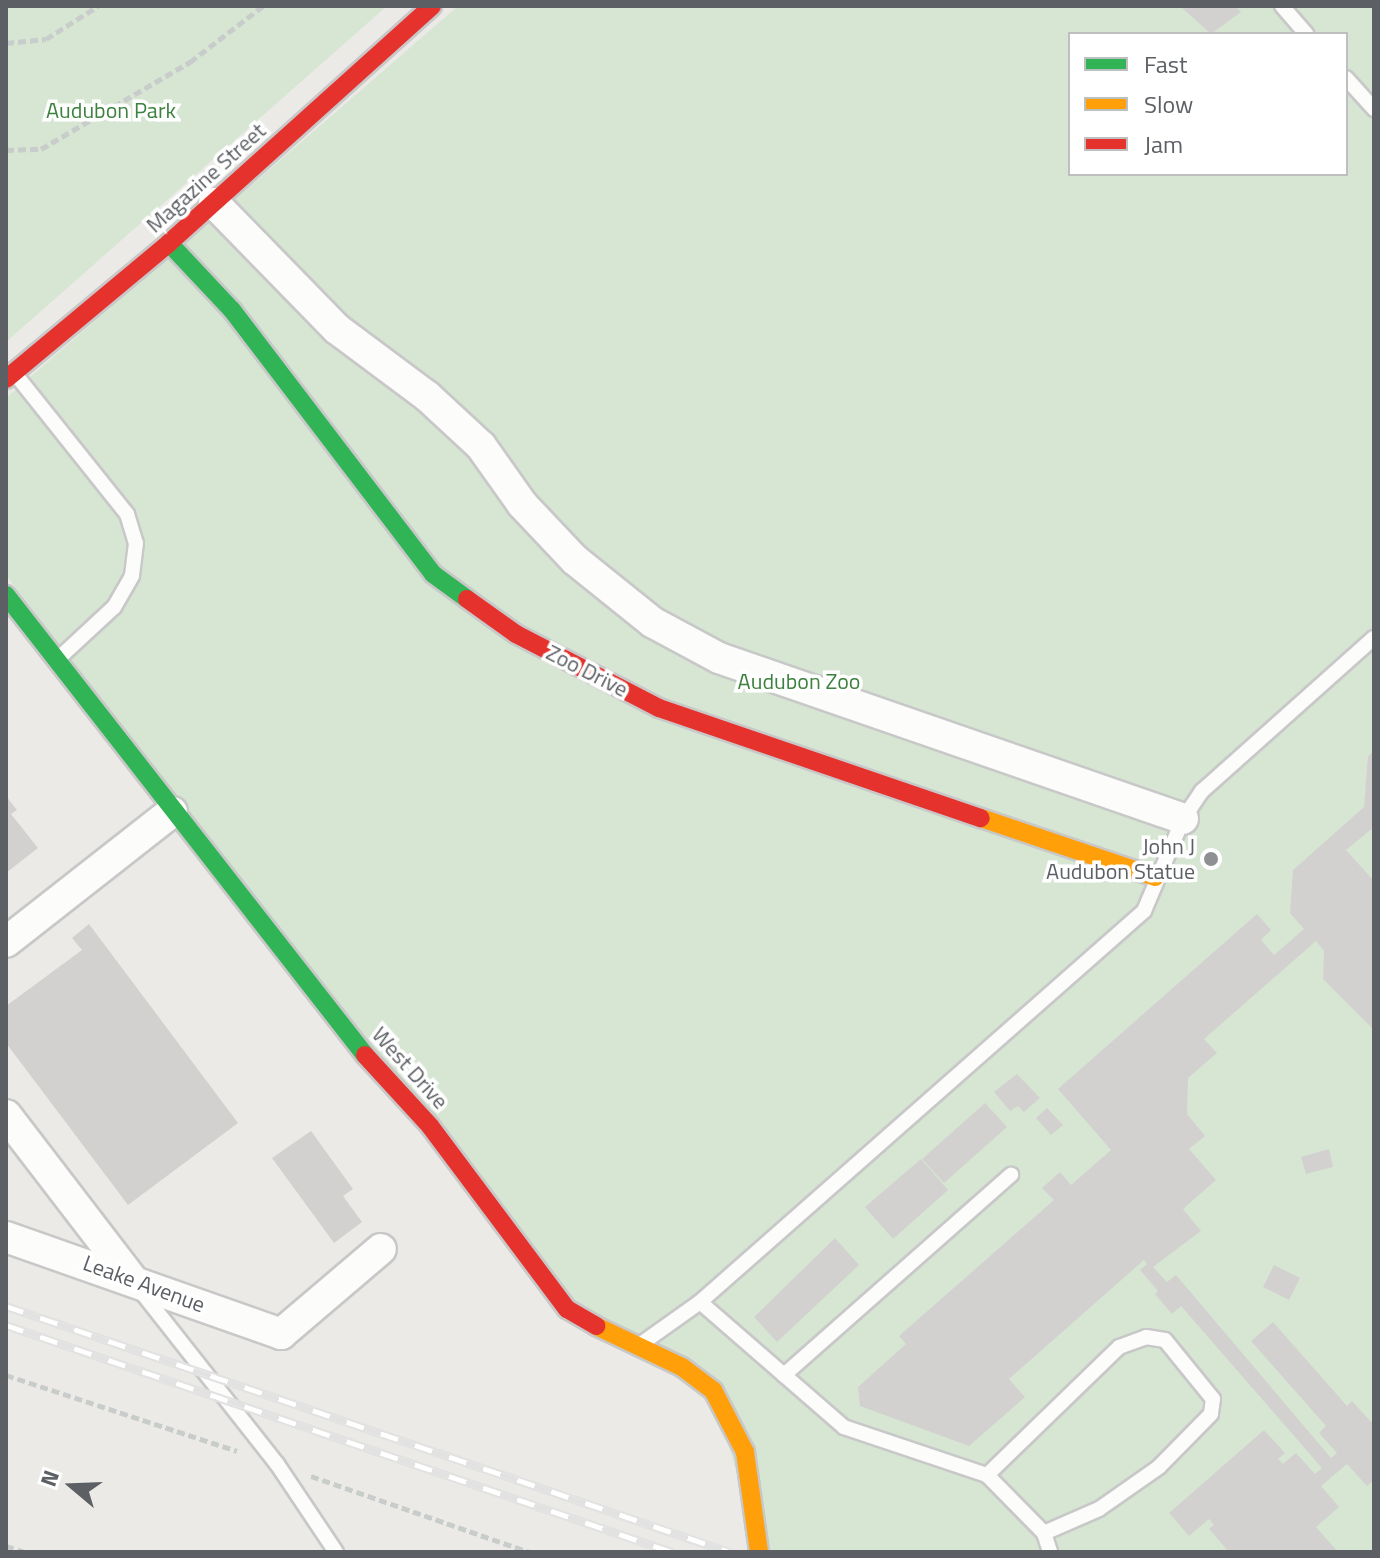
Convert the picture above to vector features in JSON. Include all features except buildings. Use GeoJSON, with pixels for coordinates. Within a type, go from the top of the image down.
{"type":"FeatureCollection","features":[{"type":"Feature","properties":{"kind":"street","name":"Magazine Street"},"geometry":{"type":"LineString","coordinates":[[10,376],[169,243],[432,6]]}},
{"type":"Feature","properties":{"kind":"street"},"geometry":{"type":"LineString","coordinates":[[214,203],[337,329],[427,396],[481,446],[522,504],[575,560],[652,622],[719,658],[1183,819]]}},
{"type":"Feature","properties":{"kind":"street","name":"Zoo Drive"},"geometry":{"type":"LineString","coordinates":[[169,243],[232,310],[433,574],[516,634],[659,708],[1155,877]]}},
{"type":"Feature","properties":{"kind":"street","name":"West Drive"},"geometry":{"type":"LineString","coordinates":[[6,595],[346,1034],[430,1126],[567,1309],[634,1348],[682,1367],[713,1390],[745,1452],[759,1552]]}},
{"type":"Feature","properties":{"kind":"street"},"geometry":{"type":"LineString","coordinates":[[6,942],[172,812]]}},
{"type":"Feature","properties":{"kind":"street"},"geometry":{"type":"LineString","coordinates":[[6,1115],[131,1278]]}},
{"type":"Feature","properties":{"kind":"street","name":"Leake Avenue"},"geometry":{"type":"LineString","coordinates":[[6,1237],[131,1278],[281,1334],[381,1249]]}},
{"type":"Feature","properties":{"kind":"lane"},"geometry":{"type":"LineString","coordinates":[[1282,6],[1304,32]]}},
{"type":"Feature","properties":{"kind":"lane"},"geometry":{"type":"LineString","coordinates":[[1348,80],[1374,109]]}},
{"type":"Feature","properties":{"kind":"lane"},"geometry":{"type":"LineString","coordinates":[[10,376],[127,514],[136,543],[132,576],[114,607],[57,660]]}},
{"type":"Feature","properties":{"kind":"lane"},"geometry":{"type":"LineString","coordinates":[[634,1348],[700,1302],[1144,911],[1155,877],[1183,819],[1202,791],[1374,638]]}},
{"type":"Feature","properties":{"kind":"lane"},"geometry":{"type":"LineString","coordinates":[[784,1375],[1011,1175]]}},
{"type":"Feature","properties":{"kind":"lane"},"geometry":{"type":"LineString","coordinates":[[131,1278],[277,1464],[336,1552]]}},
{"type":"Feature","properties":{"kind":"lane"},"geometry":{"type":"LineString","coordinates":[[700,1302],[844,1427],[987,1475],[1044,1533],[1049,1552]]}},
{"type":"Feature","properties":{"kind":"lane"},"geometry":{"type":"LineString","coordinates":[[987,1475],[1119,1347],[1146,1337],[1165,1340],[1213,1399],[1211,1414],[1159,1467],[1099,1509],[1044,1533]]}},
{"type":"Feature","properties":{"kind":"path"},"geometry":{"type":"LineString","coordinates":[[6,43],[46,39],[98,6]]}},
{"type":"Feature","properties":{"kind":"path"},"geometry":{"type":"LineString","coordinates":[[6,150],[41,149],[190,62],[263,6]]}},
{"type":"Feature","properties":{"kind":"path"},"geometry":{"type":"LineString","coordinates":[[6,1546],[25,1552]]}},
{"type":"Feature","properties":{"kind":"green space","name":"Audubon Park"},"geometry":{"type":"Polygon","coordinates":[[[6,6],[387,6],[6,342],[6,6]]]}},
{"type":"Feature","properties":{"kind":"green space","name":"Audubon Zoo"},"geometry":{"type":"Polygon","coordinates":[[[458,6],[1374,6],[1374,1552],[759,1552],[713,1390],[567,1309],[6,575],[6,398],[458,6]]]}},
{"type":"Feature","properties":{"kind":"railway"},"geometry":{"type":"LineString","coordinates":[[6,1306],[730,1552]]}},
{"type":"Feature","properties":{"kind":"railway"},"geometry":{"type":"LineString","coordinates":[[6,1325],[672,1552]]}},
{"type":"Feature","properties":{"kind":"traffic: fast"},"geometry":{"type":"LineString","coordinates":[[169,243],[232,310],[433,574],[467,599]]}},
{"type":"Feature","properties":{"kind":"traffic: fast"},"geometry":{"type":"LineString","coordinates":[[6,595],[365,1055]]}},
{"type":"Feature","properties":{"kind":"traffic: slow"},"geometry":{"type":"LineString","coordinates":[[981,818],[1155,877]]}},
{"type":"Feature","properties":{"kind":"traffic: slow"},"geometry":{"type":"LineString","coordinates":[[596,1326],[682,1367],[713,1390],[745,1452],[759,1552]]}},
{"type":"Feature","properties":{"kind":"traffic: jam"},"geometry":{"type":"LineString","coordinates":[[6,379],[169,243],[432,6]]}},
{"type":"Feature","properties":{"kind":"traffic: jam"},"geometry":{"type":"LineString","coordinates":[[467,599],[516,634],[659,708],[981,818]]}},
{"type":"Feature","properties":{"kind":"traffic: jam"},"geometry":{"type":"LineString","coordinates":[[365,1055],[430,1126],[567,1309],[596,1326]]}},
{"type":"Feature","properties":{"kind":"place","name":"John J Audubon Statue"},"geometry":{"type":"Point","coordinates":[1211,859]}}]}
